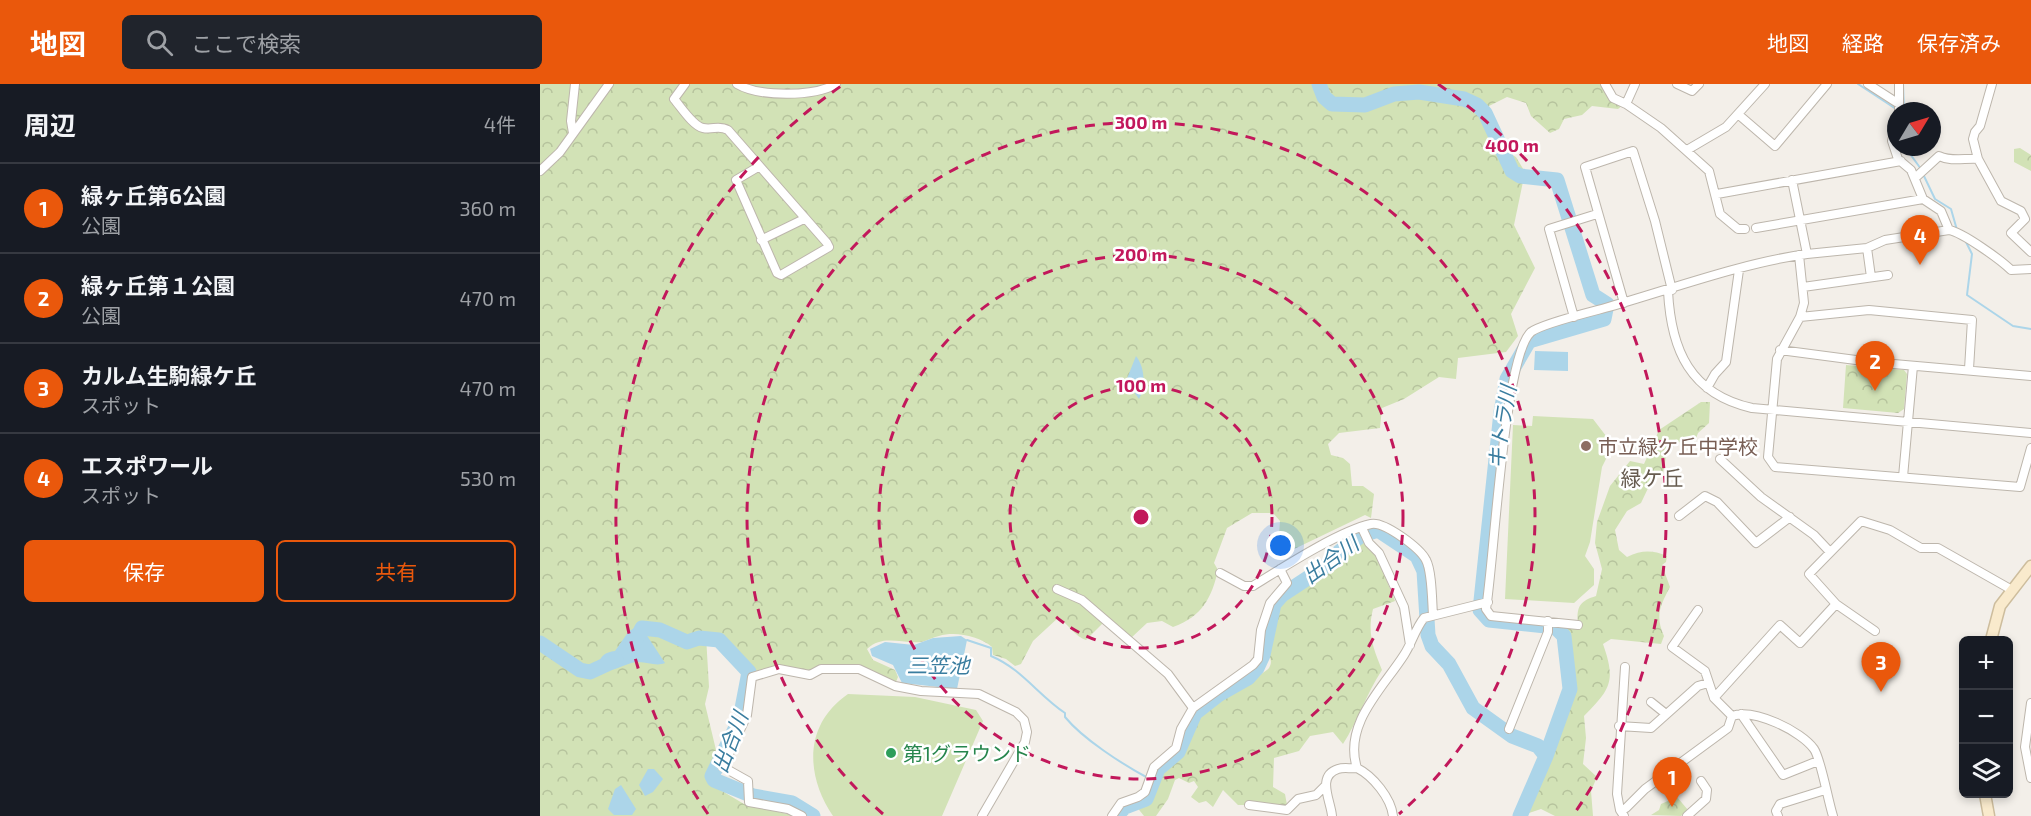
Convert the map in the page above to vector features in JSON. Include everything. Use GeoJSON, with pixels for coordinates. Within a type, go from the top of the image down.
{"type":"FeatureCollection","features":[{"type":"Feature","properties":{"kind":"street"},"geometry":{"type":"LineString","coordinates":[[573,133],[570,121],[574,84]]}},
{"type":"Feature","properties":{"kind":"street"},"geometry":{"type":"LineString","coordinates":[[540,171],[560,152],[609,84]]}},
{"type":"Feature","properties":{"kind":"street"},"geometry":{"type":"LineString","coordinates":[[686,84],[674,99],[699,127],[718,127],[728,130],[828,247],[781,275],[777,273],[761,240],[736,180],[758,167]]}},
{"type":"Feature","properties":{"kind":"street"},"geometry":{"type":"LineString","coordinates":[[737,84],[747,89],[801,94],[817,92],[836,84]]}},
{"type":"Feature","properties":{"kind":"street"},"geometry":{"type":"LineString","coordinates":[[1605,84],[1613,98],[1626,104],[1687,150],[1709,171],[1717,194],[1716,203],[1725,220],[1738,229],[1745,229]]}},
{"type":"Feature","properties":{"kind":"street"},"geometry":{"type":"LineString","coordinates":[[1626,104],[1635,84]]}},
{"type":"Feature","properties":{"kind":"street"},"geometry":{"type":"LineString","coordinates":[[1677,84],[1692,91],[1699,84]]}},
{"type":"Feature","properties":{"kind":"street"},"geometry":{"type":"LineString","coordinates":[[1687,150],[1726,127],[1764,84]]}},
{"type":"Feature","properties":{"kind":"street"},"geometry":{"type":"LineString","coordinates":[[1739,115],[1775,146],[1827,84]]}},
{"type":"Feature","properties":{"kind":"street"},"geometry":{"type":"LineString","coordinates":[[1868,84],[1891,102]]}},
{"type":"Feature","properties":{"kind":"street"},"geometry":{"type":"LineString","coordinates":[[1899,84],[1899,102]]}},
{"type":"Feature","properties":{"kind":"street"},"geometry":{"type":"LineString","coordinates":[[1992,84],[1980,126],[1974,132],[1973,139],[1978,159],[2001,201],[2021,211],[2025,219],[2011,233],[2031,252]]}},
{"type":"Feature","properties":{"kind":"street"},"geometry":{"type":"LineString","coordinates":[[1624,303],[1585,166],[1633,151],[1655,221],[1670,290],[1672,328],[1677,348],[1691,371],[1707,388],[1735,404],[2031,434]]}},
{"type":"Feature","properties":{"kind":"street"},"geometry":{"type":"LineString","coordinates":[[1899,156],[1915,178],[1923,199],[1941,211],[1949,230]]}},
{"type":"Feature","properties":{"kind":"street"},"geometry":{"type":"LineString","coordinates":[[1915,178],[1939,156],[1951,160],[1960,157],[1978,159]]}},
{"type":"Feature","properties":{"kind":"street"},"geometry":{"type":"LineString","coordinates":[[1717,194],[1901,161]]}},
{"type":"Feature","properties":{"kind":"street"},"geometry":{"type":"LineString","coordinates":[[1792,180],[1801,219],[1804,303],[1800,316],[1780,350],[1768,458],[1775,467],[2020,488],[2031,447]]}},
{"type":"Feature","properties":{"kind":"street"},"geometry":{"type":"LineString","coordinates":[[1756,228],[1923,199]]}},
{"type":"Feature","properties":{"kind":"street"},"geometry":{"type":"LineString","coordinates":[[1574,317],[1549,229],[1597,214]]}},
{"type":"Feature","properties":{"kind":"street"},"geometry":{"type":"LineString","coordinates":[[761,240],[804,219]]}},
{"type":"Feature","properties":{"kind":"street"},"geometry":{"type":"LineString","coordinates":[[1578,625],[1491,616],[1486,609],[1512,381],[1524,344],[1532,332],[1574,317],[1739,270],[1803,255],[1867,248],[1885,240],[1949,230],[1956,231],[1978,248],[1996,255],[2011,270],[2031,269]]}},
{"type":"Feature","properties":{"kind":"street"},"geometry":{"type":"LineString","coordinates":[[1867,248],[1871,277]]}},
{"type":"Feature","properties":{"kind":"street"},"geometry":{"type":"LineString","coordinates":[[1707,388],[1714,374],[1726,362],[1739,270]]}},
{"type":"Feature","properties":{"kind":"street"},"geometry":{"type":"LineString","coordinates":[[1803,287],[1888,274]]}},
{"type":"Feature","properties":{"kind":"street"},"geometry":{"type":"LineString","coordinates":[[1800,316],[1869,310],[1972,320],[1969,369]]}},
{"type":"Feature","properties":{"kind":"street"},"geometry":{"type":"LineString","coordinates":[[1780,350],[1912,366],[2031,376]]}},
{"type":"Feature","properties":{"kind":"street"},"geometry":{"type":"LineString","coordinates":[[1903,477],[1910,423],[1912,366]]}},
{"type":"Feature","properties":{"kind":"street"},"geometry":{"type":"LineString","coordinates":[[1720,459],[1761,497],[1814,535],[1830,552]]}},
{"type":"Feature","properties":{"kind":"street"},"geometry":{"type":"LineString","coordinates":[[1679,516],[1705,496],[1717,502],[1756,543],[1790,517]]}},
{"type":"Feature","properties":{"kind":"street"},"geometry":{"type":"LineString","coordinates":[[1875,631],[1836,604],[1809,574],[1861,521],[1890,530],[1922,548],[1938,548],[2012,590]]}},
{"type":"Feature","properties":{"kind":"street"},"geometry":{"type":"LineString","coordinates":[[1220,573],[1244,586],[1253,586],[1338,538],[1371,524],[1384,526],[1417,549],[1427,562],[1433,615]]}},
{"type":"Feature","properties":{"kind":"street"},"geometry":{"type":"LineString","coordinates":[[1362,528],[1369,543],[1379,553],[1404,608],[1410,645]]}},
{"type":"Feature","properties":{"kind":"street"},"geometry":{"type":"LineString","coordinates":[[1992,636],[2000,606],[2031,566]]}},
{"type":"Feature","properties":{"kind":"street"},"geometry":{"type":"LineString","coordinates":[[1112,816],[1121,803],[1143,795],[1154,767],[1176,748],[1180,729],[1193,708],[1247,672],[1258,659],[1261,630],[1270,603],[1287,583],[1280,569]]}},
{"type":"Feature","properties":{"kind":"street"},"geometry":{"type":"LineString","coordinates":[[1057,589],[1082,600],[1168,674],[1193,708]]}},
{"type":"Feature","properties":{"kind":"street"},"geometry":{"type":"LineString","coordinates":[[1357,768],[1355,742],[1365,711],[1373,695],[1410,645],[1424,618],[1488,602]]}},
{"type":"Feature","properties":{"kind":"street"},"geometry":{"type":"LineString","coordinates":[[1714,698],[1779,625],[1800,643],[1836,604]]}},
{"type":"Feature","properties":{"kind":"street"},"geometry":{"type":"LineString","coordinates":[[1698,610],[1672,648],[1700,665],[1705,671],[1714,698],[1732,716]]}},
{"type":"Feature","properties":{"kind":"street"},"geometry":{"type":"LineString","coordinates":[[1509,729],[1548,632],[1548,621]]}},
{"type":"Feature","properties":{"kind":"street"},"geometry":{"type":"LineString","coordinates":[[1622,813],[1617,794],[1619,726],[1625,667]]}},
{"type":"Feature","properties":{"kind":"street"},"geometry":{"type":"LineString","coordinates":[[802,816],[788,809],[749,802],[748,781],[723,767],[747,715],[752,677],[779,669],[810,675],[821,669],[859,669],[895,686],[921,692],[979,694],[1016,712],[1024,720],[1027,732],[1025,742],[982,816]]}},
{"type":"Feature","properties":{"kind":"street"},"geometry":{"type":"LineString","coordinates":[[1619,726],[1651,728],[1698,686],[1708,684]]}},
{"type":"Feature","properties":{"kind":"street"},"geometry":{"type":"LineString","coordinates":[[1651,702],[1666,714]]}},
{"type":"Feature","properties":{"kind":"street"},"geometry":{"type":"LineString","coordinates":[[2031,703],[2025,728],[2025,747],[2031,778]]}},
{"type":"Feature","properties":{"kind":"street"},"geometry":{"type":"LineString","coordinates":[[1742,714],[1783,775],[1818,761]]}},
{"type":"Feature","properties":{"kind":"street"},"geometry":{"type":"LineString","coordinates":[[1732,716],[1758,715],[1788,730],[1814,748],[1833,816]]}},
{"type":"Feature","properties":{"kind":"street"},"geometry":{"type":"LineString","coordinates":[[1622,813],[1645,789],[1728,728],[1732,716]]}},
{"type":"Feature","properties":{"kind":"street"},"geometry":{"type":"LineString","coordinates":[[1249,805],[1287,810],[1298,799],[1316,795],[1337,769],[1357,768],[1369,774],[1392,806],[1393,816]]}},
{"type":"Feature","properties":{"kind":"street"},"geometry":{"type":"LineString","coordinates":[[1687,816],[1706,799],[1707,790],[1701,781]]}},
{"type":"Feature","properties":{"kind":"street"},"geometry":{"type":"LineString","coordinates":[[1325,786],[1332,816]]}},
{"type":"Feature","properties":{"kind":"street"},"geometry":{"type":"LineString","coordinates":[[1778,816],[1776,811],[1780,804],[1825,790]]}},
{"type":"Feature","properties":{"kind":"street"},"geometry":{"type":"LineString","coordinates":[[1986,798],[1989,816]]}},
{"type":"Feature","properties":{"kind":"green space"},"geometry":{"type":"Polygon","coordinates":[[[540,84],[1603,84],[1607,96],[1623,105],[1618,109],[1592,106],[1582,115],[1564,119],[1559,129],[1550,133],[1531,116],[1526,103],[1507,97],[1489,106],[1507,152],[1516,157],[1525,172],[1514,225],[1535,268],[1511,314],[1518,336],[1506,352],[1458,358],[1456,379],[1439,377],[1404,399],[1382,408],[1380,428],[1339,433],[1328,444],[1331,455],[1343,458],[1350,464],[1352,486],[1363,486],[1374,494],[1371,518],[1365,515],[1290,551],[1271,540],[1279,535],[1280,521],[1273,513],[1252,513],[1227,528],[1214,563],[1218,570],[1213,589],[1204,605],[1191,618],[1173,627],[1162,621],[1147,623],[1131,638],[1116,626],[1102,624],[1086,640],[1075,633],[1059,617],[1033,641],[1021,664],[1015,666],[1006,659],[993,655],[992,647],[987,643],[952,634],[921,642],[879,642],[867,649],[873,660],[895,670],[898,677],[896,682],[860,667],[821,666],[809,671],[779,665],[757,672],[722,636],[706,636],[709,687],[705,704],[716,750],[707,782],[744,804],[796,816],[540,816],[540,84]]]}},
{"type":"Feature","properties":{"kind":"green space"},"geometry":{"type":"Polygon","coordinates":[[[2020,148],[2031,155],[2031,171],[2014,162],[2014,149],[2020,148]]]}},
{"type":"Feature","properties":{"kind":"green space"},"geometry":{"type":"Polygon","coordinates":[[[1846,365],[1904,370],[1907,374],[1904,409],[1898,413],[1843,408],[1846,365]]]}},
{"type":"Feature","properties":{"kind":"green space"},"geometry":{"type":"Polygon","coordinates":[[[1701,402],[1710,402],[1709,423],[1698,433],[1694,444],[1681,441],[1667,451],[1663,473],[1651,482],[1641,503],[1627,511],[1615,530],[1619,550],[1627,557],[1647,552],[1667,556],[1666,562],[1662,565],[1670,587],[1659,617],[1664,636],[1661,644],[1611,639],[1603,644],[1609,667],[1608,684],[1600,699],[1584,716],[1586,738],[1583,764],[1597,777],[1591,791],[1593,816],[1555,816],[1541,809],[1526,814],[1573,692],[1567,627],[1578,629],[1581,604],[1596,596],[1602,569],[1595,543],[1597,522],[1610,486],[1630,461],[1644,464],[1659,430],[1701,402]]]}},
{"type":"Feature","properties":{"kind":"green space"},"geometry":{"type":"Polygon","coordinates":[[[1533,416],[1593,419],[1613,445],[1602,467],[1590,542],[1585,556],[1594,569],[1594,585],[1574,603],[1505,599],[1513,425],[1532,426],[1533,416]]]}},
{"type":"Feature","properties":{"kind":"green space"},"geometry":{"type":"Polygon","coordinates":[[[1362,538],[1375,552],[1395,601],[1373,609],[1372,640],[1382,670],[1343,744],[1333,732],[1310,736],[1299,751],[1274,758],[1273,787],[1285,794],[1287,805],[1238,805],[1223,790],[1213,807],[1206,801],[1199,803],[1191,797],[1198,787],[1194,781],[1189,783],[1179,778],[1175,780],[1168,799],[1156,816],[1144,816],[1136,806],[1151,794],[1160,770],[1183,749],[1188,731],[1200,710],[1269,668],[1271,661],[1266,651],[1276,607],[1286,594],[1316,576],[1362,538]]]}},
{"type":"Feature","properties":{"kind":"green space","name":"第1グラウンド"},"geometry":{"type":"Polygon","coordinates":[[[848,694],[915,697],[976,710],[983,721],[942,816],[833,816],[817,784],[814,751],[823,720],[848,694]]]}},
{"type":"Feature","properties":{"kind":"green space"},"geometry":{"type":"Polygon","coordinates":[[[1677,797],[1688,810],[1681,816],[1651,815],[1659,810],[1661,804],[1677,797]]]}},
{"type":"Feature","properties":{"kind":"water"},"geometry":{"type":"Polygon","coordinates":[[[1535,351],[1568,352],[1568,371],[1534,370],[1535,351]]]}},
{"type":"Feature","properties":{"kind":"water"},"geometry":{"type":"Polygon","coordinates":[[[1136,356],[1144,377],[1139,399],[1126,381],[1136,356]]]}},
{"type":"Feature","properties":{"kind":"water"},"geometry":{"type":"Polygon","coordinates":[[[637,627],[642,628],[665,663],[636,662],[609,670],[599,668],[603,656],[615,651],[629,631],[637,627]]]}},
{"type":"Feature","properties":{"kind":"water","name":"三笠池"},"geometry":{"type":"Polygon","coordinates":[[[961,636],[967,640],[957,689],[902,683],[893,665],[872,656],[870,649],[885,642],[914,645],[933,638],[961,636]]]}},
{"type":"Feature","properties":{"kind":"water"},"geometry":{"type":"Polygon","coordinates":[[[648,769],[654,769],[663,779],[653,792],[645,796],[639,785],[648,769]]]}},
{"type":"Feature","properties":{"kind":"water"},"geometry":{"type":"Polygon","coordinates":[[[621,785],[636,809],[632,815],[614,815],[608,809],[615,789],[621,785]]]}},
{"type":"Feature","properties":{"kind":"waterway","name":"キトラ川"},"geometry":{"type":"LineString","coordinates":[[1319,84],[1324,97],[1332,104],[1365,105],[1394,94],[1419,92],[1464,99],[1477,105],[1485,113],[1512,171],[1520,176],[1557,180],[1593,295],[1607,304],[1604,319],[1529,341],[1507,379],[1501,412],[1480,610],[1489,620],[1555,627],[1564,636],[1570,689],[1546,756]]}},
{"type":"Feature","properties":{"kind":"waterway"},"geometry":{"type":"LineString","coordinates":[[1858,84],[1887,103]]}},
{"type":"Feature","properties":{"kind":"waterway"},"geometry":{"type":"LineString","coordinates":[[1903,84],[1904,102]]}},
{"type":"Feature","properties":{"kind":"waterway"},"geometry":{"type":"LineString","coordinates":[[1912,156],[1921,169]]}},
{"type":"Feature","properties":{"kind":"waterway"},"geometry":{"type":"LineString","coordinates":[[1923,174],[1935,199],[1951,209],[1957,230]]}},
{"type":"Feature","properties":{"kind":"waterway"},"geometry":{"type":"LineString","coordinates":[[1966,242],[1972,254],[1967,295],[2013,326],[2031,329]]}},
{"type":"Feature","properties":{"kind":"waterway","name":"出合川"},"geometry":{"type":"LineString","coordinates":[[1116,816],[1125,807],[1146,799],[1158,769],[1178,752],[1195,713],[1218,695],[1248,678],[1257,668],[1263,655],[1274,604],[1282,595],[1326,566],[1339,552],[1362,535],[1378,530],[1417,556],[1424,571],[1428,635],[1432,646],[1449,664],[1473,708],[1512,736],[1538,746],[1546,756],[1520,816]]}},
{"type":"Feature","properties":{"kind":"waterway","name":"出合川"},"geometry":{"type":"LineString","coordinates":[[633,645],[642,628],[660,630],[687,642],[699,638],[719,640],[749,672],[740,719],[712,776],[714,780],[753,796],[792,803],[813,816]]}},
{"type":"Feature","properties":{"kind":"waterway"},"geometry":{"type":"LineString","coordinates":[[967,640],[991,648],[991,656],[1021,675],[1065,713],[1065,717],[1082,734],[1148,778]]}},
{"type":"Feature","properties":{"kind":"waterway","name":"出合川"},"geometry":{"type":"LineString","coordinates":[[540,643],[580,670],[590,672],[616,660]]}},
{"type":"Feature","properties":{"kind":"place","name":"エスポワール"},"geometry":{"type":"Point","coordinates":[1920,265]}},
{"type":"Feature","properties":{"kind":"place","name":"緑ヶ丘第１公園"},"geometry":{"type":"Point","coordinates":[1875,391]}},
{"type":"Feature","properties":{"kind":"place","name":"市立緑ケ丘中学校"},"geometry":{"type":"Point","coordinates":[1586,446]}},
{"type":"Feature","properties":{"kind":"place","name":"カルム生駒緑ケ丘"},"geometry":{"type":"Point","coordinates":[1881,692]}},
{"type":"Feature","properties":{"kind":"place","name":"第1グラウンド"},"geometry":{"type":"Point","coordinates":[891,753]}},
{"type":"Feature","properties":{"kind":"place","name":"緑ヶ丘第6公園"},"geometry":{"type":"Point","coordinates":[1672,807]}},
{"type":"Feature","properties":{"kind":"district","name":"緑ケ丘"},"geometry":{"type":"Point","coordinates":[1652,477]}}]}
